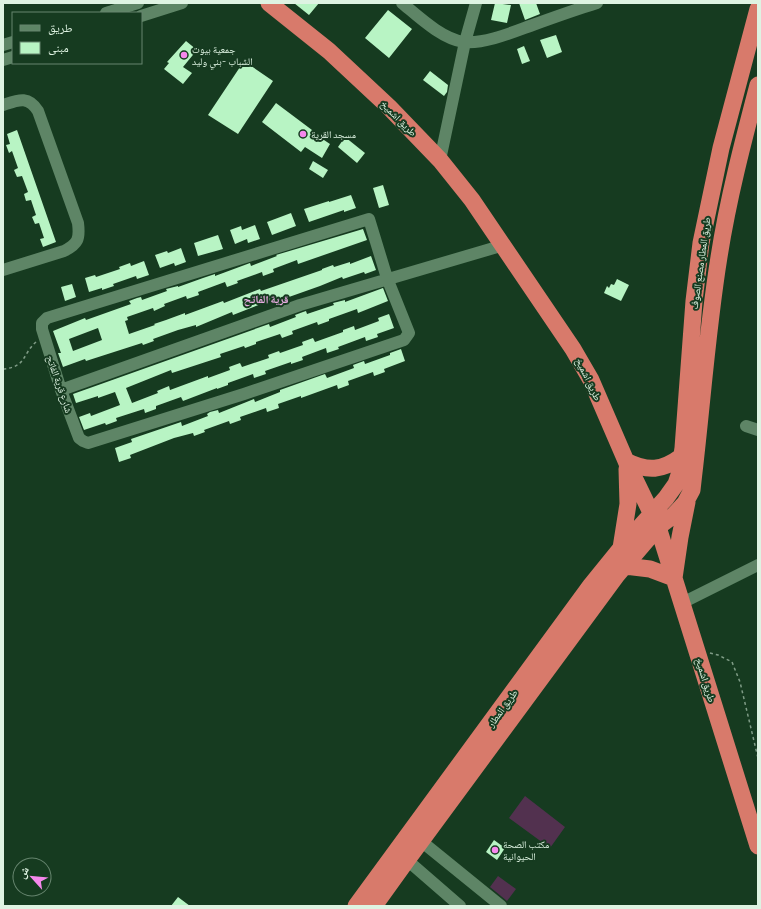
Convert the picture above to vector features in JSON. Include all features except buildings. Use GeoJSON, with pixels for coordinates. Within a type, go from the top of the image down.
{"type":"FeatureCollection","features":[{"type":"Feature","properties":{"kind":"highway","name":"طريق اشميخ"},"geometry":{"type":"LineString","coordinates":[[269,3],[328,51],[389,107],[440,160],[472,200],[504,245],[573,349],[591,380],[626,461],[655,521],[758,846]]}},
{"type":"Feature","properties":{"kind":"highway","name":"طريق المطار مصنع الصوف"},"geometry":{"type":"LineString","coordinates":[[655,521],[680,509],[689,497],[693,481],[697,364],[694,302],[707,212],[721,148],[758,10]]}},
{"type":"Feature","properties":{"kind":"highway","name":"طريق المطار مصنع الصوف"},"geometry":{"type":"LineString","coordinates":[[655,521],[666,498],[676,484],[679,475],[697,364],[713,296],[725,219],[758,85]]}},
{"type":"Feature","properties":{"kind":"highway"},"geometry":{"type":"LineString","coordinates":[[621,548],[628,504],[626,461],[648,469],[661,468],[672,464],[682,456]]}},
{"type":"Feature","properties":{"kind":"highway"},"geometry":{"type":"LineString","coordinates":[[617,568],[650,569],[674,578],[680,537],[689,497]]}},
{"type":"Feature","properties":{"kind":"highway","name":"طريق المطار"},"geometry":{"type":"LineString","coordinates":[[356,906],[590,585],[617,568],[621,548],[655,521]]}},
{"type":"Feature","properties":{"kind":"highway","name":"طريق المطار"},"geometry":{"type":"LineString","coordinates":[[374,906],[617,568],[655,521]]}},
{"type":"Feature","properties":{"kind":"street"},"geometry":{"type":"LineString","coordinates":[[109,12],[138,3]]}},
{"type":"Feature","properties":{"kind":"street"},"geometry":{"type":"LineString","coordinates":[[142,16],[182,3]]}},
{"type":"Feature","properties":{"kind":"street"},"geometry":{"type":"LineString","coordinates":[[402,3],[437,30],[453,39],[465,42],[480,41],[503,35],[579,6],[597,3]]}},
{"type":"Feature","properties":{"kind":"street"},"geometry":{"type":"LineString","coordinates":[[440,160],[465,42],[476,3]]}},
{"type":"Feature","properties":{"kind":"street"},"geometry":{"type":"LineString","coordinates":[[3,105],[22,99],[35,105],[78,223],[79,231],[78,241],[64,251],[3,270]]}},
{"type":"Feature","properties":{"kind":"street","name":"شارع قرية الفاتح"},"geometry":{"type":"LineString","coordinates":[[369,219],[387,278],[409,333],[404,340],[244,394],[88,443],[79,438],[61,390],[42,329],[42,323],[47,318],[369,219]]}},
{"type":"Feature","properties":{"kind":"street"},"geometry":{"type":"LineString","coordinates":[[61,390],[300,305],[387,278],[504,245]]}},
{"type":"Feature","properties":{"kind":"street"},"geometry":{"type":"LineString","coordinates":[[682,603],[758,565]]}},
{"type":"Feature","properties":{"kind":"street"},"geometry":{"type":"LineString","coordinates":[[421,841],[501,906]]}},
{"type":"Feature","properties":{"kind":"street"},"geometry":{"type":"LineString","coordinates":[[407,860],[460,906]]}},
{"type":"Feature","properties":{"kind":"path"},"geometry":{"type":"LineString","coordinates":[[3,369],[12,369],[22,362],[32,345],[44,335]]}},
{"type":"Feature","properties":{"kind":"path"},"geometry":{"type":"LineString","coordinates":[[696,649],[718,655],[732,662],[740,682],[758,758]]}},
{"type":"Feature","properties":{"kind":"shaded area"},"geometry":{"type":"Polygon","coordinates":[[[525,796],[565,827],[550,848],[509,818],[525,796]]]}},
{"type":"Feature","properties":{"kind":"shaded area"},"geometry":{"type":"Polygon","coordinates":[[[498,876],[516,889],[507,901],[490,887],[498,876]]]}},
{"type":"Feature","properties":{"kind":"place","name":"جمعية بيوت الشباب -بني وليد"},"geometry":{"type":"Point","coordinates":[184,55]}},
{"type":"Feature","properties":{"kind":"place","name":"مسجد القرية"},"geometry":{"type":"Point","coordinates":[303,134]}},
{"type":"Feature","properties":{"kind":"place","name":"مكتب الصحة الحيوانية"},"geometry":{"type":"Point","coordinates":[495,850]}},
{"type":"Feature","properties":{"kind":"district","name":"قرية الفاتح"},"geometry":{"type":"Point","coordinates":[266,299]}}]}
